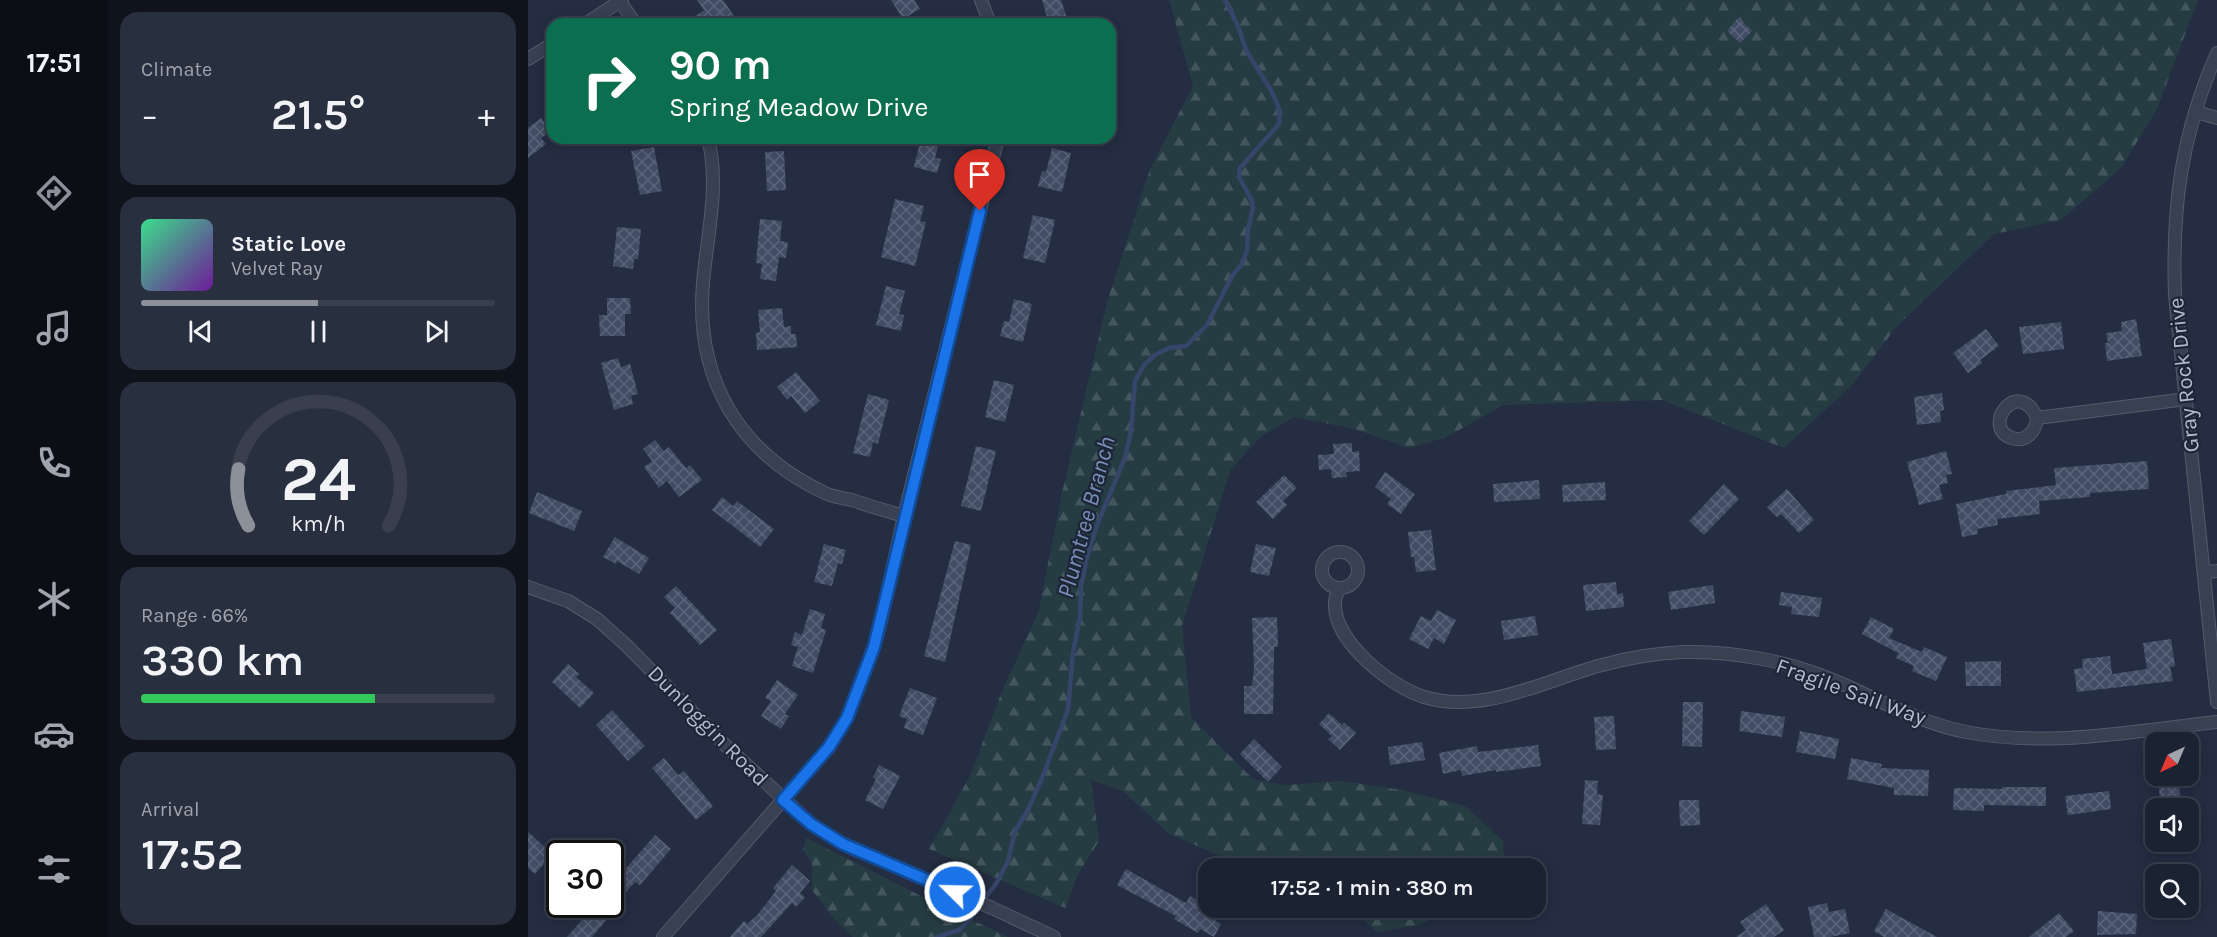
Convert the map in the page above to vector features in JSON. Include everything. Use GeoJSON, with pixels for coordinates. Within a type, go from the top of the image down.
{"type":"FeatureCollection","features":[{"type":"Feature","properties":{"kind":"street"},"geometry":{"type":"LineString","coordinates":[[981,0],[988,18]]}},
{"type":"Feature","properties":{"kind":"street"},"geometry":{"type":"LineString","coordinates":[[594,18],[621,1],[632,18]]}},
{"type":"Feature","properties":{"kind":"street"},"geometry":{"type":"LineString","coordinates":[[528,59],[546,48]]}},
{"type":"Feature","properties":{"kind":"street","name":"Gray Rock Drive"},"geometry":{"type":"LineString","coordinates":[[2217,53],[2196,112],[2179,177],[2174,242],[2175,295],[2186,399],[2211,571],[2217,702]]}},
{"type":"Feature","properties":{"kind":"street"},"geometry":{"type":"LineString","coordinates":[[2196,112],[2217,118]]}},
{"type":"Feature","properties":{"kind":"street"},"geometry":{"type":"LineString","coordinates":[[710,144],[713,178],[703,286],[704,318],[707,353],[716,385],[730,413],[747,436],[770,459],[796,478],[828,494],[904,516]]}},
{"type":"Feature","properties":{"kind":"street"},"geometry":{"type":"LineString","coordinates":[[663,937],[829,747],[847,718],[876,640],[904,516],[997,144]]}},
{"type":"Feature","properties":{"kind":"street"},"geometry":{"type":"LineString","coordinates":[[2037,418],[2186,399]]}},
{"type":"Feature","properties":{"kind":"street","name":"Dunloggin Road"},"geometry":{"type":"LineString","coordinates":[[528,587],[568,601],[597,619],[627,646],[726,747],[811,824],[843,844],[993,908],[1054,937]]}},
{"type":"Feature","properties":{"kind":"street","name":"Fragile Sail Way"},"geometry":{"type":"LineString","coordinates":[[1338,589],[1335,603],[1337,616],[1349,640],[1363,658],[1399,686],[1423,697],[1451,702],[1479,702],[1602,665],[1684,652],[1725,654],[1801,668],[1922,719],[1964,732],[2003,738],[2040,740],[2077,738],[2217,722]]}},
{"type":"Feature","properties":{"kind":"green space"},"geometry":{"type":"Polygon","coordinates":[[[1169,0],[2198,0],[2157,109],[2121,168],[2061,220],[1994,234],[1898,325],[1851,386],[1784,448],[1662,400],[1503,405],[1447,437],[1409,448],[1355,429],[1294,417],[1260,437],[1230,471],[1182,626],[1191,717],[1253,779],[1286,785],[1342,781],[1402,790],[1465,806],[1503,841],[1504,858],[1224,858],[1168,833],[1123,791],[1091,780],[1099,841],[1078,874],[1065,908],[929,849],[970,776],[1002,691],[1038,613],[1062,493],[1107,302],[1150,169],[1193,86],[1169,0]]]}},
{"type":"Feature","properties":{"kind":"green space"},"geometry":{"type":"Polygon","coordinates":[[[806,838],[1008,937],[853,937],[834,919],[812,890],[812,864],[803,849],[806,838]]]}},
{"type":"Feature","properties":{"kind":"green space"},"geometry":{"type":"Polygon","coordinates":[[[1361,918],[1431,918],[1419,925],[1377,932],[1361,918]]]}},
{"type":"Feature","properties":{"kind":"building"},"geometry":{"type":"Polygon","coordinates":[[[697,0],[723,0],[736,18],[692,18],[704,10],[697,0]]]}},
{"type":"Feature","properties":{"kind":"building"},"geometry":{"type":"Polygon","coordinates":[[[891,0],[914,0],[920,9],[902,18],[891,0]]]}},
{"type":"Feature","properties":{"kind":"building"},"geometry":{"type":"Polygon","coordinates":[[[1042,0],[1061,0],[1067,18],[1047,18],[1042,0]]]}},
{"type":"Feature","properties":{"kind":"building"},"geometry":{"type":"Polygon","coordinates":[[[1738,18],[1752,31],[1740,43],[1727,31],[1738,18]]]}},
{"type":"Feature","properties":{"kind":"building"},"geometry":{"type":"Polygon","coordinates":[[[541,118],[546,124],[546,134],[541,138],[546,144],[528,158],[528,128],[541,118]]]}},
{"type":"Feature","properties":{"kind":"building"},"geometry":{"type":"Polygon","coordinates":[[[920,144],[938,144],[935,158],[941,159],[937,173],[914,167],[920,144]]]}},
{"type":"Feature","properties":{"kind":"building"},"geometry":{"type":"Polygon","coordinates":[[[654,147],[662,191],[640,195],[631,151],[654,147]]]}},
{"type":"Feature","properties":{"kind":"building"},"geometry":{"type":"Polygon","coordinates":[[[1052,148],[1071,153],[1062,192],[1038,186],[1042,171],[1046,172],[1052,148]]]}},
{"type":"Feature","properties":{"kind":"building"},"geometry":{"type":"Polygon","coordinates":[[[784,151],[786,190],[767,191],[765,152],[784,151]]]}},
{"type":"Feature","properties":{"kind":"building"},"geometry":{"type":"Polygon","coordinates":[[[895,199],[924,206],[920,221],[926,222],[915,266],[881,257],[895,199]]]}},
{"type":"Feature","properties":{"kind":"building"},"geometry":{"type":"Polygon","coordinates":[[[1033,215],[1055,220],[1045,263],[1023,258],[1033,215]]]}},
{"type":"Feature","properties":{"kind":"building"},"geometry":{"type":"Polygon","coordinates":[[[760,219],[782,221],[780,241],[788,242],[786,258],[779,257],[776,281],[760,279],[762,264],[756,263],[760,219]]]}},
{"type":"Feature","properties":{"kind":"building"},"geometry":{"type":"Polygon","coordinates":[[[617,227],[641,229],[638,259],[634,259],[633,269],[613,266],[617,227]]]}},
{"type":"Feature","properties":{"kind":"building"},"geometry":{"type":"Polygon","coordinates":[[[886,286],[905,291],[899,314],[904,315],[901,331],[876,325],[886,286]]]}},
{"type":"Feature","properties":{"kind":"building"},"geometry":{"type":"Polygon","coordinates":[[[607,298],[630,298],[631,314],[625,314],[625,336],[600,336],[599,315],[607,315],[607,298]]]}},
{"type":"Feature","properties":{"kind":"building"},"geometry":{"type":"Polygon","coordinates":[[[1014,299],[1032,304],[1023,342],[1000,336],[1004,321],[1009,322],[1014,299]]]}},
{"type":"Feature","properties":{"kind":"building"},"geometry":{"type":"Polygon","coordinates":[[[782,308],[784,327],[791,326],[791,334],[796,334],[797,347],[757,350],[756,333],[760,332],[758,310],[782,308]]]}},
{"type":"Feature","properties":{"kind":"building"},"geometry":{"type":"Polygon","coordinates":[[[2136,319],[2142,356],[2107,361],[2106,333],[2122,331],[2121,322],[2136,319]]]}},
{"type":"Feature","properties":{"kind":"building"},"geometry":{"type":"Polygon","coordinates":[[[2061,322],[2064,349],[2023,354],[2019,327],[2061,322]]]}},
{"type":"Feature","properties":{"kind":"building"},"geometry":{"type":"Polygon","coordinates":[[[1986,329],[1999,346],[1980,360],[1982,363],[1968,373],[1953,353],[1986,329]]]}},
{"type":"Feature","properties":{"kind":"building"},"geometry":{"type":"Polygon","coordinates":[[[618,358],[621,367],[630,364],[638,394],[631,396],[633,404],[614,410],[601,363],[618,358]]]}},
{"type":"Feature","properties":{"kind":"building"},"geometry":{"type":"Polygon","coordinates":[[[796,372],[820,401],[805,413],[791,396],[787,400],[777,387],[796,372]]]}},
{"type":"Feature","properties":{"kind":"building"},"geometry":{"type":"Polygon","coordinates":[[[994,380],[1014,385],[1005,422],[985,417],[994,380]]]}},
{"type":"Feature","properties":{"kind":"building"},"geometry":{"type":"Polygon","coordinates":[[[1942,393],[1944,410],[1940,411],[1941,422],[1917,425],[1914,397],[1942,393]]]}},
{"type":"Feature","properties":{"kind":"building"},"geometry":{"type":"Polygon","coordinates":[[[868,394],[889,400],[878,444],[873,442],[870,457],[853,453],[868,394]]]}},
{"type":"Feature","properties":{"kind":"building"},"geometry":{"type":"Polygon","coordinates":[[[655,440],[664,451],[669,447],[686,468],[690,465],[702,480],[679,497],[667,481],[659,488],[644,467],[652,461],[643,449],[655,440]]]}},
{"type":"Feature","properties":{"kind":"building"},"geometry":{"type":"Polygon","coordinates":[[[1352,443],[1352,452],[1359,451],[1360,471],[1346,472],[1347,477],[1332,478],[1331,469],[1319,470],[1318,455],[1334,454],[1333,444],[1352,443]]]}},
{"type":"Feature","properties":{"kind":"building"},"geometry":{"type":"Polygon","coordinates":[[[976,446],[996,451],[981,511],[961,506],[976,446]]]}},
{"type":"Feature","properties":{"kind":"building"},"geometry":{"type":"Polygon","coordinates":[[[1946,451],[1952,474],[1946,475],[1948,483],[1939,485],[1943,499],[1919,505],[1907,462],[1946,451]]]}},
{"type":"Feature","properties":{"kind":"building"},"geometry":{"type":"Polygon","coordinates":[[[2147,461],[2149,489],[2090,493],[2090,497],[2039,501],[2040,514],[1997,519],[1998,525],[1977,529],[1978,534],[1962,537],[1956,504],[2006,494],[2006,491],[2056,485],[2054,468],[2147,461]]]}},
{"type":"Feature","properties":{"kind":"building"},"geometry":{"type":"Polygon","coordinates":[[[1385,472],[1415,494],[1401,514],[1387,504],[1391,499],[1375,487],[1385,472]]]}},
{"type":"Feature","properties":{"kind":"building"},"geometry":{"type":"Polygon","coordinates":[[[1284,475],[1297,488],[1283,501],[1287,505],[1273,519],[1256,502],[1284,475]]]}},
{"type":"Feature","properties":{"kind":"building"},"geometry":{"type":"Polygon","coordinates":[[[1539,480],[1540,499],[1494,502],[1493,484],[1539,480]]]}},
{"type":"Feature","properties":{"kind":"building"},"geometry":{"type":"Polygon","coordinates":[[[1605,482],[1606,500],[1563,502],[1562,485],[1605,482]]]}},
{"type":"Feature","properties":{"kind":"building"},"geometry":{"type":"Polygon","coordinates":[[[1724,484],[1739,499],[1704,535],[1689,521],[1724,484]]]}},
{"type":"Feature","properties":{"kind":"building"},"geometry":{"type":"Polygon","coordinates":[[[1787,489],[1814,520],[1799,533],[1781,514],[1777,517],[1767,507],[1787,489]]]}},
{"type":"Feature","properties":{"kind":"building"},"geometry":{"type":"Polygon","coordinates":[[[537,492],[582,511],[574,531],[529,513],[537,492]]]}},
{"type":"Feature","properties":{"kind":"building"},"geometry":{"type":"Polygon","coordinates":[[[722,497],[733,506],[737,501],[774,529],[760,547],[712,510],[722,497]]]}},
{"type":"Feature","properties":{"kind":"building"},"geometry":{"type":"Polygon","coordinates":[[[1431,530],[1436,570],[1416,572],[1414,557],[1411,557],[1408,532],[1431,530]]]}},
{"type":"Feature","properties":{"kind":"building"},"geometry":{"type":"Polygon","coordinates":[[[615,537],[649,558],[639,574],[617,561],[616,564],[603,557],[615,537]]]}},
{"type":"Feature","properties":{"kind":"building"},"geometry":{"type":"Polygon","coordinates":[[[955,541],[971,545],[945,662],[924,656],[955,541]]]}},
{"type":"Feature","properties":{"kind":"building"},"geometry":{"type":"Polygon","coordinates":[[[824,544],[846,550],[842,564],[838,563],[832,586],[814,582],[824,544]]]}},
{"type":"Feature","properties":{"kind":"building"},"geometry":{"type":"Polygon","coordinates":[[[1256,544],[1276,548],[1269,576],[1250,572],[1256,544]]]}},
{"type":"Feature","properties":{"kind":"building"},"geometry":{"type":"Polygon","coordinates":[[[1616,582],[1617,594],[1623,593],[1624,607],[1586,611],[1583,585],[1616,582]]]}},
{"type":"Feature","properties":{"kind":"building"},"geometry":{"type":"Polygon","coordinates":[[[1713,585],[1715,603],[1671,610],[1668,592],[1713,585]]]}},
{"type":"Feature","properties":{"kind":"building"},"geometry":{"type":"Polygon","coordinates":[[[676,586],[717,630],[700,645],[670,613],[675,608],[664,597],[676,586]]]}},
{"type":"Feature","properties":{"kind":"building"},"geometry":{"type":"Polygon","coordinates":[[[1781,592],[1822,598],[1819,617],[1791,614],[1792,607],[1779,605],[1781,592]]]}},
{"type":"Feature","properties":{"kind":"building"},"geometry":{"type":"Polygon","coordinates":[[[810,609],[825,614],[821,628],[826,630],[813,673],[792,666],[798,647],[791,645],[795,632],[802,635],[810,609]]]}},
{"type":"Feature","properties":{"kind":"building"},"geometry":{"type":"Polygon","coordinates":[[[1437,610],[1456,620],[1444,644],[1434,638],[1428,649],[1409,639],[1421,616],[1431,621],[1437,610]]]}},
{"type":"Feature","properties":{"kind":"building"},"geometry":{"type":"Polygon","coordinates":[[[1535,616],[1538,635],[1504,640],[1501,621],[1535,616]]]}},
{"type":"Feature","properties":{"kind":"building"},"geometry":{"type":"Polygon","coordinates":[[[1277,617],[1278,647],[1274,647],[1273,714],[1244,714],[1244,686],[1252,686],[1254,668],[1252,618],[1277,617]]]}},
{"type":"Feature","properties":{"kind":"building"},"geometry":{"type":"Polygon","coordinates":[[[1871,617],[1894,629],[1889,638],[1922,652],[1924,647],[1947,657],[1936,681],[1912,671],[1914,666],[1896,658],[1898,653],[1862,634],[1871,617]]]}},
{"type":"Feature","properties":{"kind":"building"},"geometry":{"type":"Polygon","coordinates":[[[2171,639],[2175,666],[2170,667],[2173,681],[2077,692],[2074,669],[2083,668],[2082,659],[2110,656],[2112,674],[2147,669],[2143,643],[2171,639]]]}},
{"type":"Feature","properties":{"kind":"building"},"geometry":{"type":"Polygon","coordinates":[[[2001,661],[2001,686],[1966,686],[1965,662],[2001,661]]]}},
{"type":"Feature","properties":{"kind":"building"},"geometry":{"type":"Polygon","coordinates":[[[568,664],[579,674],[576,677],[594,693],[580,708],[552,682],[568,664]]]}},
{"type":"Feature","properties":{"kind":"building"},"geometry":{"type":"Polygon","coordinates":[[[777,680],[798,695],[785,714],[789,716],[781,729],[761,716],[771,701],[765,698],[777,680]]]}},
{"type":"Feature","properties":{"kind":"building"},"geometry":{"type":"Polygon","coordinates":[[[910,688],[937,698],[923,735],[904,728],[907,719],[899,716],[910,688]]]}},
{"type":"Feature","properties":{"kind":"building"},"geometry":{"type":"Polygon","coordinates":[[[1683,702],[1703,702],[1702,747],[1682,746],[1683,702]]]}},
{"type":"Feature","properties":{"kind":"building"},"geometry":{"type":"Polygon","coordinates":[[[612,710],[645,746],[628,761],[596,725],[612,710]]]}},
{"type":"Feature","properties":{"kind":"building"},"geometry":{"type":"Polygon","coordinates":[[[1741,711],[1785,717],[1782,737],[1739,731],[1741,711]]]}},
{"type":"Feature","properties":{"kind":"building"},"geometry":{"type":"Polygon","coordinates":[[[1329,713],[1342,725],[1344,722],[1356,733],[1340,750],[1328,739],[1332,736],[1319,724],[1329,713]]]}},
{"type":"Feature","properties":{"kind":"building"},"geometry":{"type":"Polygon","coordinates":[[[1614,716],[1616,749],[1596,750],[1594,717],[1614,716]]]}},
{"type":"Feature","properties":{"kind":"building"},"geometry":{"type":"Polygon","coordinates":[[[1800,731],[1839,739],[1835,759],[1796,752],[1800,731]]]}},
{"type":"Feature","properties":{"kind":"building"},"geometry":{"type":"Polygon","coordinates":[[[1254,739],[1282,767],[1268,782],[1240,754],[1254,739]]]}},
{"type":"Feature","properties":{"kind":"building"},"geometry":{"type":"Polygon","coordinates":[[[1422,742],[1425,760],[1390,765],[1388,747],[1422,742]]]}},
{"type":"Feature","properties":{"kind":"building"},"geometry":{"type":"Polygon","coordinates":[[[1538,745],[1541,766],[1462,776],[1461,770],[1443,774],[1439,753],[1477,746],[1478,752],[1538,745]]]}},
{"type":"Feature","properties":{"kind":"building"},"geometry":{"type":"Polygon","coordinates":[[[664,758],[678,775],[684,771],[713,806],[696,820],[652,768],[664,758]]]}},
{"type":"Feature","properties":{"kind":"building"},"geometry":{"type":"Polygon","coordinates":[[[1851,758],[1882,764],[1881,768],[1929,770],[1928,796],[1894,795],[1894,788],[1847,779],[1851,758]]]}},
{"type":"Feature","properties":{"kind":"building"},"geometry":{"type":"Polygon","coordinates":[[[879,765],[900,776],[883,809],[865,800],[876,779],[873,777],[879,765]]]}},
{"type":"Feature","properties":{"kind":"building"},"geometry":{"type":"Polygon","coordinates":[[[1585,780],[1598,781],[1597,794],[1603,795],[1600,825],[1582,824],[1585,780]]]}},
{"type":"Feature","properties":{"kind":"building"},"geometry":{"type":"Polygon","coordinates":[[[2159,786],[2179,786],[2180,798],[2160,798],[2159,786]]]}},
{"type":"Feature","properties":{"kind":"building"},"geometry":{"type":"Polygon","coordinates":[[[2002,787],[2046,787],[2046,806],[1984,805],[1984,811],[1953,810],[1954,788],[2002,789],[2002,787]]]}},
{"type":"Feature","properties":{"kind":"building"},"geometry":{"type":"Polygon","coordinates":[[[2109,791],[2111,809],[2068,815],[2065,796],[2109,791]]]}},
{"type":"Feature","properties":{"kind":"building"},"geometry":{"type":"Polygon","coordinates":[[[1679,800],[1699,800],[1700,825],[1680,826],[1679,800]]]}},
{"type":"Feature","properties":{"kind":"building"},"geometry":{"type":"Polygon","coordinates":[[[528,832],[546,848],[546,862],[535,874],[528,868],[528,832]]]}},
{"type":"Feature","properties":{"kind":"building"},"geometry":{"type":"Polygon","coordinates":[[[655,835],[671,849],[640,885],[635,882],[626,892],[624,890],[624,871],[655,835]]]}},
{"type":"Feature","properties":{"kind":"building"},"geometry":{"type":"Polygon","coordinates":[[[792,865],[810,881],[800,893],[805,897],[796,907],[792,903],[761,937],[730,937],[744,921],[747,924],[758,914],[776,891],[773,888],[792,865]]]}},
{"type":"Feature","properties":{"kind":"building"},"geometry":{"type":"Polygon","coordinates":[[[1126,869],[1186,903],[1190,896],[1198,901],[1198,918],[1211,918],[1221,924],[1214,937],[1200,929],[1198,933],[1174,919],[1176,916],[1117,885],[1126,869]]]}},
{"type":"Feature","properties":{"kind":"building"},"geometry":{"type":"Polygon","coordinates":[[[1827,903],[1829,912],[1845,909],[1850,933],[1814,937],[1808,907],[1827,903]]]}},
{"type":"Feature","properties":{"kind":"building"},"geometry":{"type":"Polygon","coordinates":[[[1766,904],[1784,930],[1774,937],[1736,937],[1746,930],[1740,922],[1766,904]]]}},
{"type":"Feature","properties":{"kind":"building"},"geometry":{"type":"Polygon","coordinates":[[[1886,909],[1937,937],[1884,937],[1874,931],[1886,909]]]}},
{"type":"Feature","properties":{"kind":"building"},"geometry":{"type":"Polygon","coordinates":[[[2098,911],[2137,914],[2136,934],[2097,935],[2098,911]]]}},
{"type":"Feature","properties":{"kind":"building"},"geometry":{"type":"Polygon","coordinates":[[[2059,913],[2074,931],[2066,937],[2029,937],[2059,913]]]}},
{"type":"Feature","properties":{"kind":"building"},"geometry":{"type":"Polygon","coordinates":[[[584,918],[608,918],[592,937],[567,937],[584,918]]]}},
{"type":"Feature","properties":{"kind":"waterway","name":"Plumtree Branch"},"geometry":{"type":"LineString","coordinates":[[937,937],[959,930],[997,882],[1008,861],[1015,831],[1028,810],[1068,710],[1073,653],[1080,617],[1081,586],[1097,525],[1125,458],[1131,431],[1135,381],[1145,364],[1155,355],[1169,348],[1186,346],[1207,325],[1247,251],[1248,230],[1253,208],[1252,201],[1239,177],[1240,168],[1279,124],[1280,111],[1272,92],[1247,52],[1225,0]]}},
{"type":"Feature","properties":{"kind":"route"},"geometry":{"type":"LineString","coordinates":[[955,892],[843,844],[811,824],[783,800],[829,747],[847,718],[874,647],[980,211]]}}]}
